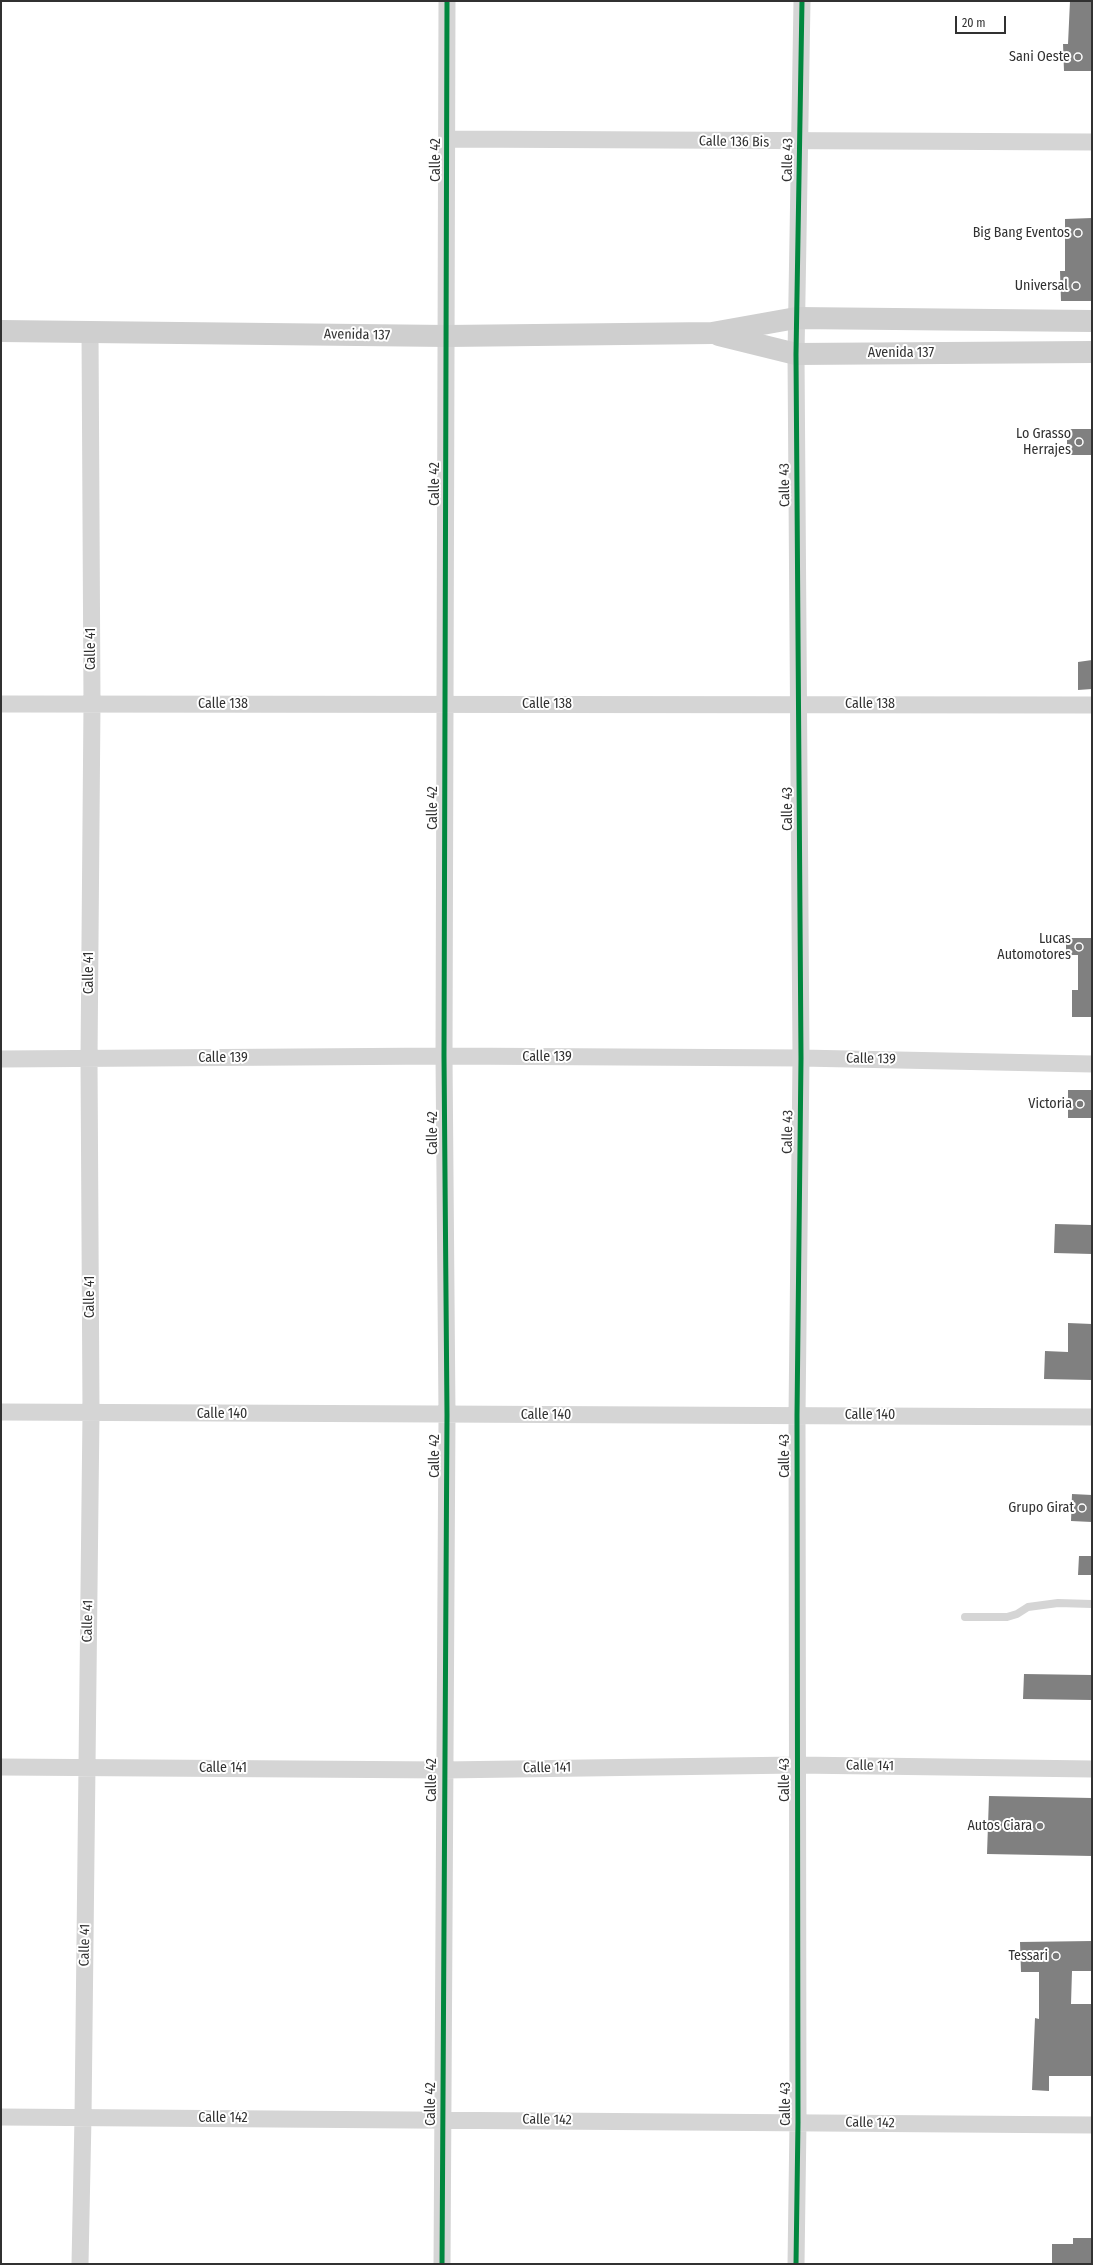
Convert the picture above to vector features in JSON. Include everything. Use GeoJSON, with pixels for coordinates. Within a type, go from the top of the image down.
{"type":"FeatureCollection","features":[{"type":"Feature","properties":{"kind":"street","name":"Calle 42"},"geometry":{"type":"LineString","coordinates":[[442,2264],[447,1415],[444,1056],[448,139],[447,1]]}},
{"type":"Feature","properties":{"kind":"street","name":"Calle 43"},"geometry":{"type":"LineString","coordinates":[[796,2264],[798,2122],[797,1415],[802,1058],[796,318],[802,1]]}},
{"type":"Feature","properties":{"kind":"street","name":"Calle 136 Bis"},"geometry":{"type":"LineString","coordinates":[[448,139],[800,142],[1092,142]]}},
{"type":"Feature","properties":{"kind":"street","name":"Avenida 137"},"geometry":{"type":"LineString","coordinates":[[1,331],[447,336],[712,333],[796,318],[1092,321]]}},
{"type":"Feature","properties":{"kind":"street","name":"Calle 41"},"geometry":{"type":"LineString","coordinates":[[80,2264],[91,1413],[89,1059],[92,704],[90,331]]}},
{"type":"Feature","properties":{"kind":"street","name":"Avenida 137"},"geometry":{"type":"LineString","coordinates":[[712,333],[796,354],[1092,352]]}},
{"type":"Feature","properties":{"kind":"street","name":"Calle 138"},"geometry":{"type":"LineString","coordinates":[[1,704],[446,705],[800,703],[1092,705]]}},
{"type":"Feature","properties":{"kind":"street","name":"Calle 139"},"geometry":{"type":"LineString","coordinates":[[1,1059],[444,1056],[802,1058],[1092,1064]]}},
{"type":"Feature","properties":{"kind":"street","name":"Calle 140"},"geometry":{"type":"LineString","coordinates":[[1,1412],[1092,1417]]}},
{"type":"Feature","properties":{"kind":"street","name":"Calle 141"},"geometry":{"type":"LineString","coordinates":[[1,1766],[444,1770],[797,1765],[1092,1769]]}},
{"type":"Feature","properties":{"kind":"street","name":"Calle 142"},"geometry":{"type":"LineString","coordinates":[[1,2117],[443,2119],[1092,2125]]}},
{"type":"Feature","properties":{"kind":"lane"},"geometry":{"type":"LineString","coordinates":[[965,1617],[1007,1617],[1028,1608],[1058,1603],[1092,1604]]}},
{"type":"Feature","properties":{"kind":"building"},"geometry":{"type":"Polygon","coordinates":[[[1070,1],[1092,1],[1092,71],[1064,71],[1063,44],[1068,44],[1070,1]]]}},
{"type":"Feature","properties":{"kind":"building"},"geometry":{"type":"Polygon","coordinates":[[[1092,218],[1092,301],[1061,301],[1060,271],[1065,271],[1065,219],[1092,218]]]}},
{"type":"Feature","properties":{"kind":"building","name":"Lo Grasso Herrajes"},"geometry":{"type":"Polygon","coordinates":[[[1067,429],[1092,429],[1092,455],[1067,455],[1067,429]]]}},
{"type":"Feature","properties":{"kind":"building"},"geometry":{"type":"Polygon","coordinates":[[[1092,660],[1092,689],[1078,690],[1078,662],[1092,660]]]}},
{"type":"Feature","properties":{"kind":"building"},"geometry":{"type":"Polygon","coordinates":[[[1066,938],[1092,938],[1092,1017],[1072,1017],[1072,990],[1078,990],[1078,955],[1066,955],[1066,938]]]}},
{"type":"Feature","properties":{"kind":"building","name":"Victoria"},"geometry":{"type":"Polygon","coordinates":[[[1068,1090],[1092,1090],[1092,1118],[1068,1118],[1068,1090]]]}},
{"type":"Feature","properties":{"kind":"building"},"geometry":{"type":"Polygon","coordinates":[[[1055,1224],[1092,1225],[1092,1254],[1054,1253],[1055,1224]]]}},
{"type":"Feature","properties":{"kind":"building"},"geometry":{"type":"Polygon","coordinates":[[[1068,1323],[1092,1324],[1092,1380],[1044,1379],[1045,1351],[1068,1352],[1068,1323]]]}},
{"type":"Feature","properties":{"kind":"building","name":"Grupo Girat"},"geometry":{"type":"Polygon","coordinates":[[[1072,1494],[1092,1495],[1092,1522],[1071,1521],[1072,1494]]]}},
{"type":"Feature","properties":{"kind":"building"},"geometry":{"type":"Polygon","coordinates":[[[1079,1556],[1092,1556],[1092,1575],[1078,1575],[1079,1556]]]}},
{"type":"Feature","properties":{"kind":"building"},"geometry":{"type":"Polygon","coordinates":[[[1024,1674],[1092,1675],[1092,1700],[1023,1699],[1024,1674]]]}},
{"type":"Feature","properties":{"kind":"building","name":"Autos Ciara"},"geometry":{"type":"Polygon","coordinates":[[[989,1796],[1092,1798],[1092,1856],[987,1854],[989,1796]]]}},
{"type":"Feature","properties":{"kind":"building"},"geometry":{"type":"Polygon","coordinates":[[[1092,1941],[1092,1971],[1072,1971],[1071,2004],[1092,2004],[1092,2076],[1049,2076],[1049,2091],[1032,2090],[1035,2018],[1039,2019],[1039,1972],[1021,1972],[1020,1942],[1092,1941]]]}},
{"type":"Feature","properties":{"kind":"building"},"geometry":{"type":"Polygon","coordinates":[[[1073,2238],[1092,2238],[1092,2264],[1052,2264],[1052,2244],[1073,2244],[1073,2238]]]}},
{"type":"Feature","properties":{"kind":"cycle path"},"geometry":{"type":"LineString","coordinates":[[442,2264],[447,1415],[444,1056],[447,1]]}},
{"type":"Feature","properties":{"kind":"cycle path"},"geometry":{"type":"LineString","coordinates":[[796,2264],[798,2122],[797,1415],[801,1058],[796,354],[802,1]]}},
{"type":"Feature","properties":{"kind":"place","name":"Sani Oeste"},"geometry":{"type":"Point","coordinates":[1078,57]}},
{"type":"Feature","properties":{"kind":"place","name":"Big Bang Eventos"},"geometry":{"type":"Point","coordinates":[1078,233]}},
{"type":"Feature","properties":{"kind":"place","name":"Universal"},"geometry":{"type":"Point","coordinates":[1076,286]}},
{"type":"Feature","properties":{"kind":"place","name":"Lo Grasso Herrajes"},"geometry":{"type":"Point","coordinates":[1079,442]}},
{"type":"Feature","properties":{"kind":"place","name":"Lucas Automotores"},"geometry":{"type":"Point","coordinates":[1079,947]}},
{"type":"Feature","properties":{"kind":"place","name":"Victoria"},"geometry":{"type":"Point","coordinates":[1080,1104]}},
{"type":"Feature","properties":{"kind":"place","name":"Grupo Girat"},"geometry":{"type":"Point","coordinates":[1082,1508]}},
{"type":"Feature","properties":{"kind":"place","name":"Autos Ciara"},"geometry":{"type":"Point","coordinates":[1040,1826]}},
{"type":"Feature","properties":{"kind":"place","name":"Tessari"},"geometry":{"type":"Point","coordinates":[1056,1956]}}]}
